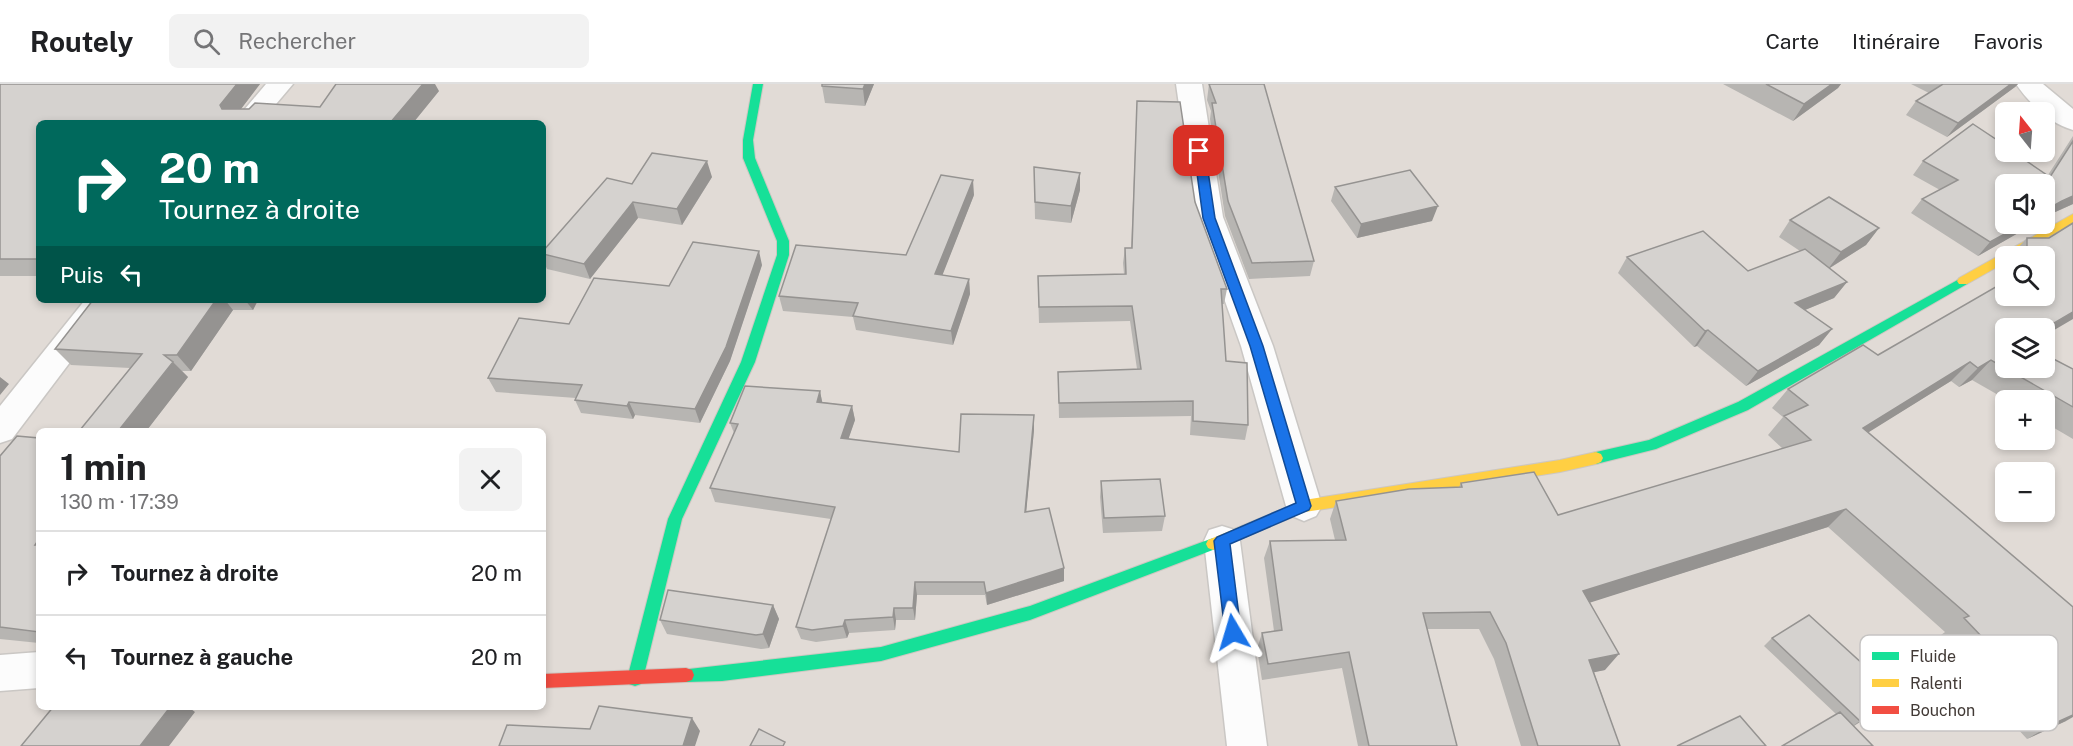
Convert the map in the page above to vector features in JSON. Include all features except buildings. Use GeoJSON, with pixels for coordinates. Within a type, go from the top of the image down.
{"type":"FeatureCollection","features":[{"type":"Feature","properties":{"kind":"street"},"geometry":{"type":"LineString","coordinates":[[249,120],[280,84]]}},
{"type":"Feature","properties":{"kind":"street"},"geometry":{"type":"LineString","coordinates":[[636,679],[675,519],[748,362],[783,255],[783,241],[749,158],[748,140],[758,84]]}},
{"type":"Feature","properties":{"kind":"street"},"geometry":{"type":"LineString","coordinates":[[1189,84],[1209,218],[1257,346],[1304,506]]}},
{"type":"Feature","properties":{"kind":"street"},"geometry":{"type":"LineString","coordinates":[[2029,84],[2048,104],[2073,122]]}},
{"type":"Feature","properties":{"kind":"street"},"geometry":{"type":"LineString","coordinates":[[546,681],[722,674],[881,654],[1030,613],[1222,541],[1304,506],[1336,498],[1560,466],[1651,445],[1743,406],[2073,218]]}},
{"type":"Feature","properties":{"kind":"street"},"geometry":{"type":"LineString","coordinates":[[0,430],[100,303]]}},
{"type":"Feature","properties":{"kind":"street"},"geometry":{"type":"LineString","coordinates":[[1222,541],[1247,746]]}},
{"type":"Feature","properties":{"kind":"street"},"geometry":{"type":"LineString","coordinates":[[0,673],[36,670]]}},
{"type":"Feature","properties":{"kind":"shaded area"},"geometry":{"type":"Polygon","coordinates":[[[0,84],[2073,84],[2073,746],[0,746],[0,84]]]}},
{"type":"Feature","properties":{"kind":"traffic: fast"},"geometry":{"type":"LineString","coordinates":[[635,679],[675,519],[748,362],[783,255],[783,241],[749,158],[748,140],[758,84]]}},
{"type":"Feature","properties":{"kind":"traffic: fast"},"geometry":{"type":"LineString","coordinates":[[1596,458],[1651,445],[1743,406],[1963,281]]}},
{"type":"Feature","properties":{"kind":"traffic: fast"},"geometry":{"type":"LineString","coordinates":[[686,675],[722,674],[881,654],[1030,613],[1213,544]]}},
{"type":"Feature","properties":{"kind":"traffic: slow"},"geometry":{"type":"LineString","coordinates":[[1963,281],[2073,218]]}},
{"type":"Feature","properties":{"kind":"traffic: slow"},"geometry":{"type":"LineString","coordinates":[[1213,544],[1304,506],[1560,466],[1596,458]]}},
{"type":"Feature","properties":{"kind":"traffic: jam"},"geometry":{"type":"LineString","coordinates":[[546,681],[686,675]]}},
{"type":"Feature","properties":{"kind":"route"},"geometry":{"type":"LineString","coordinates":[[1199,151],[1209,218],[1257,346],[1304,506],[1222,541],[1233,632]]}}]}
